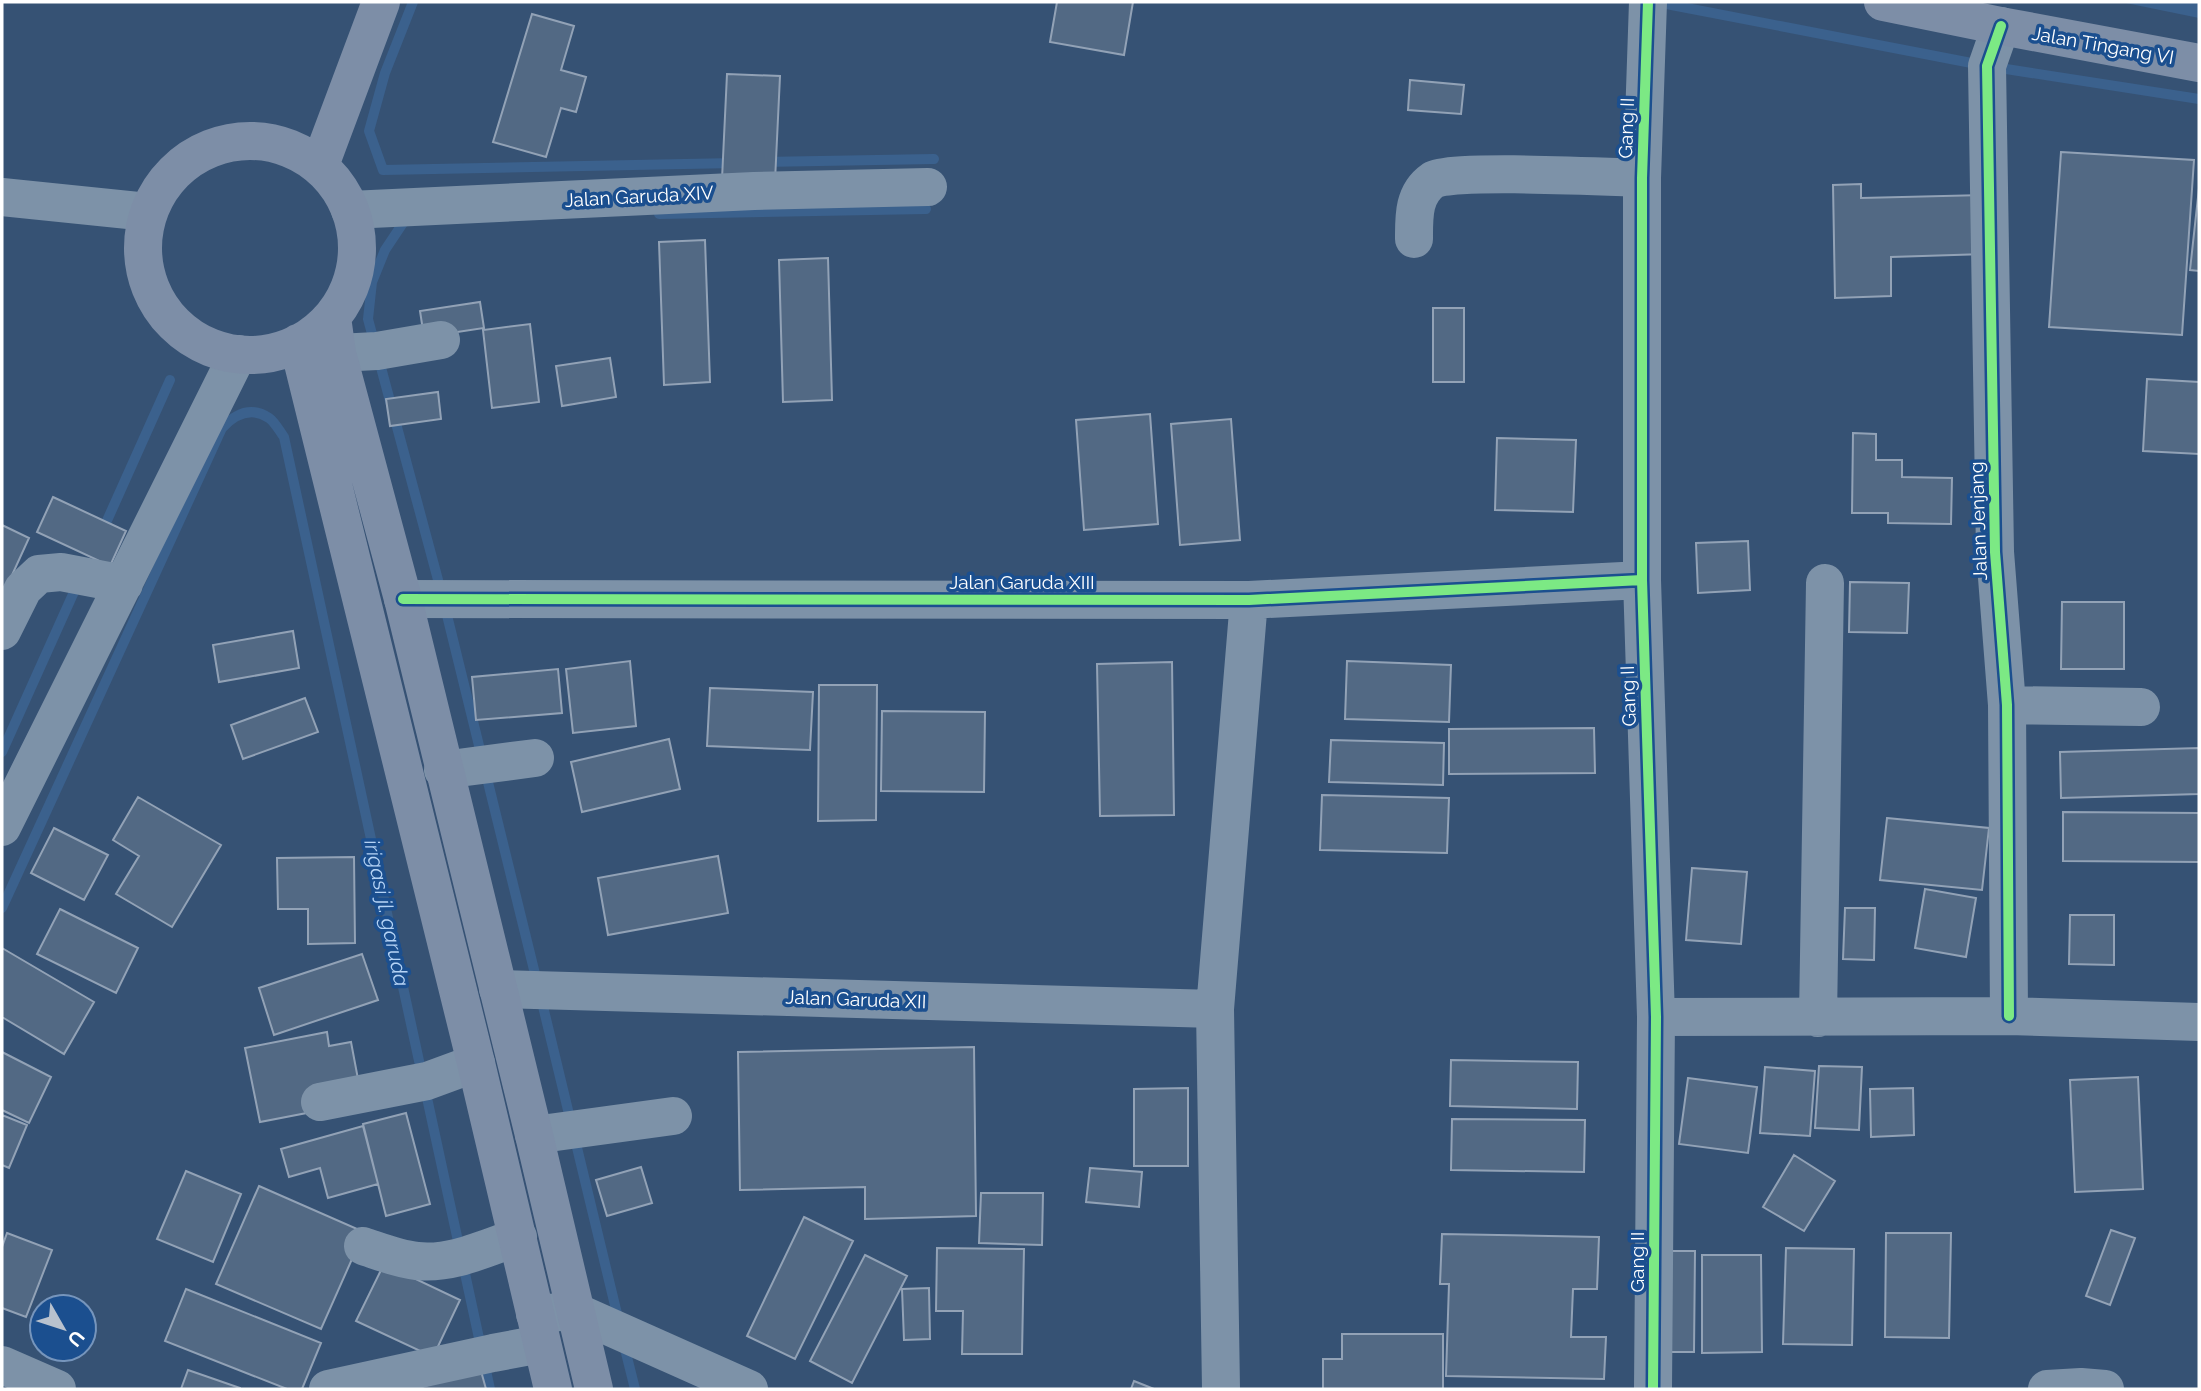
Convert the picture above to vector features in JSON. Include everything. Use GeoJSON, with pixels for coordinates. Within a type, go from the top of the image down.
{"type":"FeatureCollection","features":[{"type":"Feature","properties":{"kind":"main road"},"geometry":{"type":"LineString","coordinates":[[320,165],[381,2]]}},
{"type":"Feature","properties":{"kind":"main road","name":"Jalan Tingang VI"},"geometry":{"type":"LineString","coordinates":[[1883,2],[2199,63]]}},
{"type":"Feature","properties":{"kind":"main road"},"geometry":{"type":"LineString","coordinates":[[334,335],[321,327],[298,343],[279,351],[259,355],[238,354],[201,344],[170,321],[150,288],[144,269],[144,231],[148,212],[158,191],[173,173],[190,158],[233,141],[279,144],[320,165],[343,193],[350,210],[356,232],[357,254],[334,335],[402,599],[594,1389]]}},
{"type":"Feature","properties":{"kind":"main road"},"geometry":{"type":"LineString","coordinates":[[298,343],[476,1063],[553,1389]]}},
{"type":"Feature","properties":{"kind":"street","name":"Gang II"},"geometry":{"type":"LineString","coordinates":[[1648,2],[1642,178],[1642,580],[1656,1017],[1653,1389]]}},
{"type":"Feature","properties":{"kind":"street","name":"Jalan Jenjang"},"geometry":{"type":"LineString","coordinates":[[2001,26],[1987,66],[1995,552],[2007,705],[2009,1016]]}},
{"type":"Feature","properties":{"kind":"street"},"geometry":{"type":"LineString","coordinates":[[1414,239],[1414,213],[1422,190],[1435,178],[1466,174],[1642,178]]}},
{"type":"Feature","properties":{"kind":"street","name":"Jalan Garuda XIV"},"geometry":{"type":"LineString","coordinates":[[350,210],[754,191],[928,187]]}},
{"type":"Feature","properties":{"kind":"street"},"geometry":{"type":"LineString","coordinates":[[2,197],[148,212]]}},
{"type":"Feature","properties":{"kind":"street"},"geometry":{"type":"LineString","coordinates":[[334,335],[377,351],[441,340]]}},
{"type":"Feature","properties":{"kind":"street"},"geometry":{"type":"LineString","coordinates":[[2,827],[238,354]]}},
{"type":"Feature","properties":{"kind":"street"},"geometry":{"type":"LineString","coordinates":[[2,631],[23,589],[39,574],[61,572],[124,584]]}},
{"type":"Feature","properties":{"kind":"street","name":"Jalan Garuda XIII"},"geometry":{"type":"LineString","coordinates":[[402,599],[1250,600],[1642,580]]}},
{"type":"Feature","properties":{"kind":"street"},"geometry":{"type":"LineString","coordinates":[[1818,1018],[1825,583]]}},
{"type":"Feature","properties":{"kind":"street"},"geometry":{"type":"LineString","coordinates":[[1221,1389],[1215,1009],[1250,600]]}},
{"type":"Feature","properties":{"kind":"street"},"geometry":{"type":"LineString","coordinates":[[2007,705],[2141,707]]}},
{"type":"Feature","properties":{"kind":"street"},"geometry":{"type":"LineString","coordinates":[[443,770],[535,758]]}},
{"type":"Feature","properties":{"kind":"street","name":"Jalan Garuda XII"},"geometry":{"type":"LineString","coordinates":[[498,989],[1215,1009]]}},
{"type":"Feature","properties":{"kind":"street"},"geometry":{"type":"LineString","coordinates":[[1656,1017],[2009,1016],[2199,1022]]}},
{"type":"Feature","properties":{"kind":"street"},"geometry":{"type":"LineString","coordinates":[[320,1102],[414,1083],[476,1063]]}},
{"type":"Feature","properties":{"kind":"street"},"geometry":{"type":"LineString","coordinates":[[534,1135],[673,1116]]}},
{"type":"Feature","properties":{"kind":"street"},"geometry":{"type":"LineString","coordinates":[[363,1246],[418,1261],[459,1256],[518,1237]]}},
{"type":"Feature","properties":{"kind":"street"},"geometry":{"type":"LineString","coordinates":[[328,1389],[480,1355],[574,1311],[749,1389]]}},
{"type":"Feature","properties":{"kind":"street"},"geometry":{"type":"LineString","coordinates":[[2,1365],[57,1389]]}},
{"type":"Feature","properties":{"kind":"street"},"geometry":{"type":"LineString","coordinates":[[2047,1389],[2105,1389]]}},
{"type":"Feature","properties":{"kind":"water"},"geometry":{"type":"Polygon","coordinates":[[[2121,2],[2199,2],[2199,18],[2121,2]]]}},
{"type":"Feature","properties":{"kind":"building"},"geometry":{"type":"Polygon","coordinates":[[[1057,2],[1133,2],[1124,55],[1050,42],[1057,2]]]}},
{"type":"Feature","properties":{"kind":"building"},"geometry":{"type":"Polygon","coordinates":[[[532,14],[574,26],[561,70],[586,77],[576,112],[561,108],[546,157],[493,142],[532,14]]]}},
{"type":"Feature","properties":{"kind":"building"},"geometry":{"type":"Polygon","coordinates":[[[727,74],[780,76],[775,181],[722,179],[727,74]]]}},
{"type":"Feature","properties":{"kind":"building"},"geometry":{"type":"Polygon","coordinates":[[[1410,80],[1464,85],[1461,114],[1408,110],[1410,80]]]}},
{"type":"Feature","properties":{"kind":"building"},"geometry":{"type":"Polygon","coordinates":[[[2061,152],[2194,160],[2182,335],[2049,327],[2061,152]]]}},
{"type":"Feature","properties":{"kind":"building"},"geometry":{"type":"Polygon","coordinates":[[[1861,184],[1861,198],[1984,195],[1985,254],[1891,257],[1891,296],[1835,298],[1833,185],[1861,184]]]}},
{"type":"Feature","properties":{"kind":"building"},"geometry":{"type":"Polygon","coordinates":[[[2199,188],[2199,271],[2190,270],[2199,188]]]}},
{"type":"Feature","properties":{"kind":"building"},"geometry":{"type":"Polygon","coordinates":[[[705,240],[710,382],[664,385],[659,242],[705,240]]]}},
{"type":"Feature","properties":{"kind":"building"},"geometry":{"type":"Polygon","coordinates":[[[828,258],[832,400],[783,402],[779,260],[828,258]]]}},
{"type":"Feature","properties":{"kind":"building"},"geometry":{"type":"Polygon","coordinates":[[[480,302],[484,328],[424,337],[420,311],[480,302]]]}},
{"type":"Feature","properties":{"kind":"building"},"geometry":{"type":"Polygon","coordinates":[[[1433,308],[1464,308],[1464,382],[1433,382],[1433,308]]]}},
{"type":"Feature","properties":{"kind":"building"},"geometry":{"type":"Polygon","coordinates":[[[530,324],[539,402],[492,408],[483,330],[530,324]]]}},
{"type":"Feature","properties":{"kind":"building"},"geometry":{"type":"Polygon","coordinates":[[[610,358],[616,397],[562,406],[556,366],[610,358]]]}},
{"type":"Feature","properties":{"kind":"building"},"geometry":{"type":"Polygon","coordinates":[[[2147,379],[2199,382],[2199,454],[2143,451],[2147,379]]]}},
{"type":"Feature","properties":{"kind":"building"},"geometry":{"type":"Polygon","coordinates":[[[438,392],[441,419],[390,426],[386,399],[438,392]]]}},
{"type":"Feature","properties":{"kind":"building"},"geometry":{"type":"Polygon","coordinates":[[[1150,414],[1158,524],[1084,530],[1076,420],[1150,414]]]}},
{"type":"Feature","properties":{"kind":"building"},"geometry":{"type":"Polygon","coordinates":[[[1231,419],[1240,540],[1180,545],[1171,424],[1231,419]]]}},
{"type":"Feature","properties":{"kind":"building"},"geometry":{"type":"Polygon","coordinates":[[[1853,433],[1876,434],[1876,460],[1902,460],[1902,477],[1952,478],[1951,524],[1888,523],[1888,513],[1852,513],[1853,433]]]}},
{"type":"Feature","properties":{"kind":"building"},"geometry":{"type":"Polygon","coordinates":[[[1497,438],[1576,440],[1573,512],[1495,510],[1497,438]]]}},
{"type":"Feature","properties":{"kind":"building"},"geometry":{"type":"Polygon","coordinates":[[[53,497],[126,531],[110,566],[37,532],[53,497]]]}},
{"type":"Feature","properties":{"kind":"building"},"geometry":{"type":"Polygon","coordinates":[[[2,525],[29,538],[2,597],[2,525]]]}},
{"type":"Feature","properties":{"kind":"building"},"geometry":{"type":"Polygon","coordinates":[[[1748,541],[1750,590],[1698,593],[1696,543],[1748,541]]]}},
{"type":"Feature","properties":{"kind":"building"},"geometry":{"type":"Polygon","coordinates":[[[1850,582],[1909,583],[1907,633],[1849,632],[1850,582]]]}},
{"type":"Feature","properties":{"kind":"building"},"geometry":{"type":"Polygon","coordinates":[[[2062,602],[2124,602],[2124,669],[2061,669],[2062,602]]]}},
{"type":"Feature","properties":{"kind":"building"},"geometry":{"type":"Polygon","coordinates":[[[293,631],[299,668],[219,682],[213,645],[293,631]]]}},
{"type":"Feature","properties":{"kind":"building"},"geometry":{"type":"Polygon","coordinates":[[[630,661],[636,726],[573,733],[566,669],[630,661]]]}},
{"type":"Feature","properties":{"kind":"building"},"geometry":{"type":"Polygon","coordinates":[[[1347,661],[1451,665],[1449,722],[1345,719],[1347,661]]]}},
{"type":"Feature","properties":{"kind":"building"},"geometry":{"type":"Polygon","coordinates":[[[1172,662],[1174,815],[1100,816],[1097,664],[1172,662]]]}},
{"type":"Feature","properties":{"kind":"building"},"geometry":{"type":"Polygon","coordinates":[[[558,669],[562,713],[476,720],[472,677],[558,669]]]}},
{"type":"Feature","properties":{"kind":"building"},"geometry":{"type":"Polygon","coordinates":[[[819,685],[877,685],[876,820],[818,821],[819,685]]]}},
{"type":"Feature","properties":{"kind":"building"},"geometry":{"type":"Polygon","coordinates":[[[710,688],[813,692],[810,750],[707,746],[710,688]]]}},
{"type":"Feature","properties":{"kind":"building"},"geometry":{"type":"Polygon","coordinates":[[[305,698],[318,732],[243,759],[231,725],[305,698]]]}},
{"type":"Feature","properties":{"kind":"building"},"geometry":{"type":"Polygon","coordinates":[[[882,711],[985,712],[984,792],[881,791],[882,711]]]}},
{"type":"Feature","properties":{"kind":"building"},"geometry":{"type":"Polygon","coordinates":[[[1594,728],[1595,773],[1449,774],[1449,729],[1594,728]]]}},
{"type":"Feature","properties":{"kind":"building"},"geometry":{"type":"Polygon","coordinates":[[[669,739],[680,789],[582,812],[571,762],[669,739]]]}},
{"type":"Feature","properties":{"kind":"building"},"geometry":{"type":"Polygon","coordinates":[[[1331,740],[1444,743],[1443,785],[1329,782],[1331,740]]]}},
{"type":"Feature","properties":{"kind":"building"},"geometry":{"type":"Polygon","coordinates":[[[2199,748],[2199,794],[2061,798],[2060,752],[2199,748]]]}},
{"type":"Feature","properties":{"kind":"building"},"geometry":{"type":"Polygon","coordinates":[[[1322,795],[1449,798],[1447,853],[1320,850],[1322,795]]]}},
{"type":"Feature","properties":{"kind":"building"},"geometry":{"type":"Polygon","coordinates":[[[138,797],[221,845],[172,927],[116,894],[139,856],[113,840],[138,797]]]}},
{"type":"Feature","properties":{"kind":"building"},"geometry":{"type":"Polygon","coordinates":[[[2063,812],[2199,813],[2199,862],[2063,861],[2063,812]]]}},
{"type":"Feature","properties":{"kind":"building"},"geometry":{"type":"Polygon","coordinates":[[[1887,818],[1989,828],[1982,890],[1880,880],[1887,818]]]}},
{"type":"Feature","properties":{"kind":"building"},"geometry":{"type":"Polygon","coordinates":[[[54,828],[108,855],[84,900],[31,873],[54,828]]]}},
{"type":"Feature","properties":{"kind":"building"},"geometry":{"type":"Polygon","coordinates":[[[718,856],[728,913],[608,935],[598,878],[718,856]]]}},
{"type":"Feature","properties":{"kind":"building"},"geometry":{"type":"Polygon","coordinates":[[[354,857],[355,943],[308,944],[308,909],[278,909],[277,858],[354,857]]]}},
{"type":"Feature","properties":{"kind":"building"},"geometry":{"type":"Polygon","coordinates":[[[1692,868],[1747,872],[1741,944],[1686,940],[1692,868]]]}},
{"type":"Feature","properties":{"kind":"building"},"geometry":{"type":"Polygon","coordinates":[[[1925,889],[1976,898],[1966,957],[1915,948],[1925,889]]]}},
{"type":"Feature","properties":{"kind":"building"},"geometry":{"type":"Polygon","coordinates":[[[1845,908],[1875,908],[1874,960],[1843,959],[1845,908]]]}},
{"type":"Feature","properties":{"kind":"building"},"geometry":{"type":"Polygon","coordinates":[[[60,909],[138,948],[116,993],[37,954],[60,909]]]}},
{"type":"Feature","properties":{"kind":"building"},"geometry":{"type":"Polygon","coordinates":[[[2070,915],[2114,915],[2114,965],[2069,964],[2070,915]]]}},
{"type":"Feature","properties":{"kind":"building"},"geometry":{"type":"Polygon","coordinates":[[[2,948],[94,1002],[64,1054],[2,1017],[2,948]]]}},
{"type":"Feature","properties":{"kind":"building"},"geometry":{"type":"Polygon","coordinates":[[[362,954],[378,1000],[274,1035],[259,988],[362,954]]]}},
{"type":"Feature","properties":{"kind":"building"},"geometry":{"type":"Polygon","coordinates":[[[327,1032],[329,1046],[351,1042],[358,1079],[317,1111],[260,1122],[245,1048],[327,1032]]]}},
{"type":"Feature","properties":{"kind":"building"},"geometry":{"type":"Polygon","coordinates":[[[974,1047],[976,1216],[865,1219],[865,1187],[740,1190],[738,1052],[974,1047]]]}},
{"type":"Feature","properties":{"kind":"building"},"geometry":{"type":"Polygon","coordinates":[[[2,1052],[51,1077],[29,1123],[2,1110],[2,1052]]]}},
{"type":"Feature","properties":{"kind":"building"},"geometry":{"type":"Polygon","coordinates":[[[1451,1060],[1578,1062],[1577,1109],[1450,1106],[1451,1060]]]}},
{"type":"Feature","properties":{"kind":"building"},"geometry":{"type":"Polygon","coordinates":[[[1819,1066],[1862,1067],[1859,1130],[1815,1128],[1819,1066]]]}},
{"type":"Feature","properties":{"kind":"building"},"geometry":{"type":"Polygon","coordinates":[[[1765,1067],[1815,1071],[1810,1136],[1760,1133],[1765,1067]]]}},
{"type":"Feature","properties":{"kind":"building"},"geometry":{"type":"Polygon","coordinates":[[[2138,1077],[2143,1189],[2075,1192],[2070,1080],[2138,1077]]]}},
{"type":"Feature","properties":{"kind":"building"},"geometry":{"type":"Polygon","coordinates":[[[1688,1078],[1757,1087],[1748,1153],[1679,1144],[1688,1078]]]}},
{"type":"Feature","properties":{"kind":"building"},"geometry":{"type":"Polygon","coordinates":[[[1188,1088],[1188,1166],[1134,1166],[1134,1089],[1188,1088]]]}},
{"type":"Feature","properties":{"kind":"building"},"geometry":{"type":"Polygon","coordinates":[[[1913,1088],[1914,1135],[1871,1137],[1870,1089],[1913,1088]]]}},
{"type":"Feature","properties":{"kind":"building"},"geometry":{"type":"Polygon","coordinates":[[[406,1113],[430,1204],[386,1216],[363,1124],[406,1113]]]}},
{"type":"Feature","properties":{"kind":"building"},"geometry":{"type":"Polygon","coordinates":[[[2,1115],[27,1125],[9,1168],[2,1165],[2,1115]]]}},
{"type":"Feature","properties":{"kind":"building"},"geometry":{"type":"Polygon","coordinates":[[[1452,1119],[1585,1120],[1584,1172],[1451,1170],[1452,1119]]]}},
{"type":"Feature","properties":{"kind":"building"},"geometry":{"type":"Polygon","coordinates":[[[363,1126],[378,1184],[328,1198],[320,1168],[289,1177],[281,1149],[363,1126]]]}},
{"type":"Feature","properties":{"kind":"building"},"geometry":{"type":"Polygon","coordinates":[[[1794,1155],[1835,1181],[1804,1231],[1763,1207],[1794,1155]]]}},
{"type":"Feature","properties":{"kind":"building"},"geometry":{"type":"Polygon","coordinates":[[[641,1167],[652,1203],[607,1216],[596,1180],[641,1167]]]}},
{"type":"Feature","properties":{"kind":"building"},"geometry":{"type":"Polygon","coordinates":[[[1090,1168],[1142,1172],[1139,1207],[1086,1202],[1090,1168]]]}},
{"type":"Feature","properties":{"kind":"building"},"geometry":{"type":"Polygon","coordinates":[[[186,1171],[241,1194],[213,1262],[157,1239],[186,1171]]]}},
{"type":"Feature","properties":{"kind":"building"},"geometry":{"type":"Polygon","coordinates":[[[259,1186],[364,1232],[321,1329],[216,1284],[259,1186]]]}},
{"type":"Feature","properties":{"kind":"building"},"geometry":{"type":"Polygon","coordinates":[[[981,1193],[1043,1193],[1042,1245],[979,1243],[981,1193]]]}},
{"type":"Feature","properties":{"kind":"building"},"geometry":{"type":"Polygon","coordinates":[[[804,1217],[853,1241],[795,1359],[747,1336],[804,1217]]]}},
{"type":"Feature","properties":{"kind":"building"},"geometry":{"type":"Polygon","coordinates":[[[2111,1230],[2135,1238],[2110,1305],[2086,1296],[2111,1230]]]}},
{"type":"Feature","properties":{"kind":"building"},"geometry":{"type":"Polygon","coordinates":[[[7,1233],[52,1250],[35,1293],[28,1293],[26,1317],[2,1308],[2,1247],[7,1233]]]}},
{"type":"Feature","properties":{"kind":"building"},"geometry":{"type":"Polygon","coordinates":[[[1886,1233],[1951,1233],[1949,1338],[1885,1337],[1886,1233]]]}},
{"type":"Feature","properties":{"kind":"building"},"geometry":{"type":"Polygon","coordinates":[[[1442,1234],[1599,1237],[1597,1289],[1573,1289],[1571,1337],[1606,1337],[1604,1379],[1446,1376],[1449,1284],[1440,1284],[1442,1234]]]}},
{"type":"Feature","properties":{"kind":"building"},"geometry":{"type":"Polygon","coordinates":[[[937,1248],[1024,1249],[1022,1354],[962,1354],[963,1311],[936,1311],[937,1248]]]}},
{"type":"Feature","properties":{"kind":"building"},"geometry":{"type":"Polygon","coordinates":[[[1786,1248],[1854,1249],[1852,1345],[1783,1344],[1786,1248]]]}},
{"type":"Feature","properties":{"kind":"building"},"geometry":{"type":"Polygon","coordinates":[[[1656,1251],[1695,1251],[1694,1352],[1655,1352],[1656,1251]]]}},
{"type":"Feature","properties":{"kind":"building"},"geometry":{"type":"Polygon","coordinates":[[[865,1255],[907,1276],[852,1383],[810,1361],[865,1255]]]}},
{"type":"Feature","properties":{"kind":"building"},"geometry":{"type":"Polygon","coordinates":[[[1702,1255],[1761,1255],[1762,1352],[1702,1353],[1702,1255]]]}},
{"type":"Feature","properties":{"kind":"building"},"geometry":{"type":"Polygon","coordinates":[[[384,1264],[460,1300],[433,1357],[356,1321],[384,1264]]]}},
{"type":"Feature","properties":{"kind":"building"},"geometry":{"type":"Polygon","coordinates":[[[929,1288],[930,1339],[904,1340],[902,1289],[929,1288]]]}},
{"type":"Feature","properties":{"kind":"building"},"geometry":{"type":"Polygon","coordinates":[[[186,1289],[321,1343],[302,1389],[287,1389],[165,1341],[186,1289]]]}},
{"type":"Feature","properties":{"kind":"building"},"geometry":{"type":"Polygon","coordinates":[[[1342,1334],[1443,1334],[1443,1389],[1323,1389],[1323,1359],[1342,1359],[1342,1334]]]}},
{"type":"Feature","properties":{"kind":"building"},"geometry":{"type":"Polygon","coordinates":[[[188,1370],[240,1388],[240,1389],[181,1389],[188,1370]]]}},
{"type":"Feature","properties":{"kind":"building"},"geometry":{"type":"Polygon","coordinates":[[[481,1371],[486,1389],[413,1389],[481,1371]]]}},
{"type":"Feature","properties":{"kind":"building"},"geometry":{"type":"Polygon","coordinates":[[[1134,1381],[1154,1389],[1131,1389],[1134,1381]]]}},
{"type":"Feature","properties":{"kind":"waterway"},"geometry":{"type":"LineString","coordinates":[[413,2],[385,73],[369,131],[383,170],[735,163]]}},
{"type":"Feature","properties":{"kind":"waterway"},"geometry":{"type":"LineString","coordinates":[[1656,2],[1987,66],[2199,99]]}},
{"type":"Feature","properties":{"kind":"waterway"},"geometry":{"type":"LineString","coordinates":[[762,162],[934,159]]}},
{"type":"Feature","properties":{"kind":"waterway"},"geometry":{"type":"LineString","coordinates":[[659,214],[926,209]]}},
{"type":"Feature","properties":{"kind":"waterway"},"geometry":{"type":"LineString","coordinates":[[409,220],[405,220],[385,250],[372,282],[368,319],[441,591]]}},
{"type":"Feature","properties":{"kind":"waterway"},"geometry":{"type":"LineString","coordinates":[[101,534],[170,380]]}},
{"type":"Feature","properties":{"kind":"waterway","name":"irigasi jl. garuda"},"geometry":{"type":"LineString","coordinates":[[2,908],[222,428],[244,413],[262,414],[273,422],[284,437],[490,1389]]}},
{"type":"Feature","properties":{"kind":"waterway"},"geometry":{"type":"LineString","coordinates":[[2,752],[78,583]]}},
{"type":"Feature","properties":{"kind":"waterway"},"geometry":{"type":"LineString","coordinates":[[445,607],[537,982]]}},
{"type":"Feature","properties":{"kind":"waterway"},"geometry":{"type":"LineString","coordinates":[[541,998],[619,1322]]}},
{"type":"Feature","properties":{"kind":"waterway"},"geometry":{"type":"LineString","coordinates":[[624,1345],[635,1389]]}},
{"type":"Feature","properties":{"kind":"cycle path"},"geometry":{"type":"LineString","coordinates":[[1648,2],[1642,178],[1642,580],[1656,1017],[1653,1389]]}},
{"type":"Feature","properties":{"kind":"cycle path"},"geometry":{"type":"LineString","coordinates":[[2001,26],[1987,66],[1995,552],[2007,705],[2009,1016]]}},
{"type":"Feature","properties":{"kind":"cycle path"},"geometry":{"type":"LineString","coordinates":[[403,599],[1249,600],[1642,580]]}}]}
